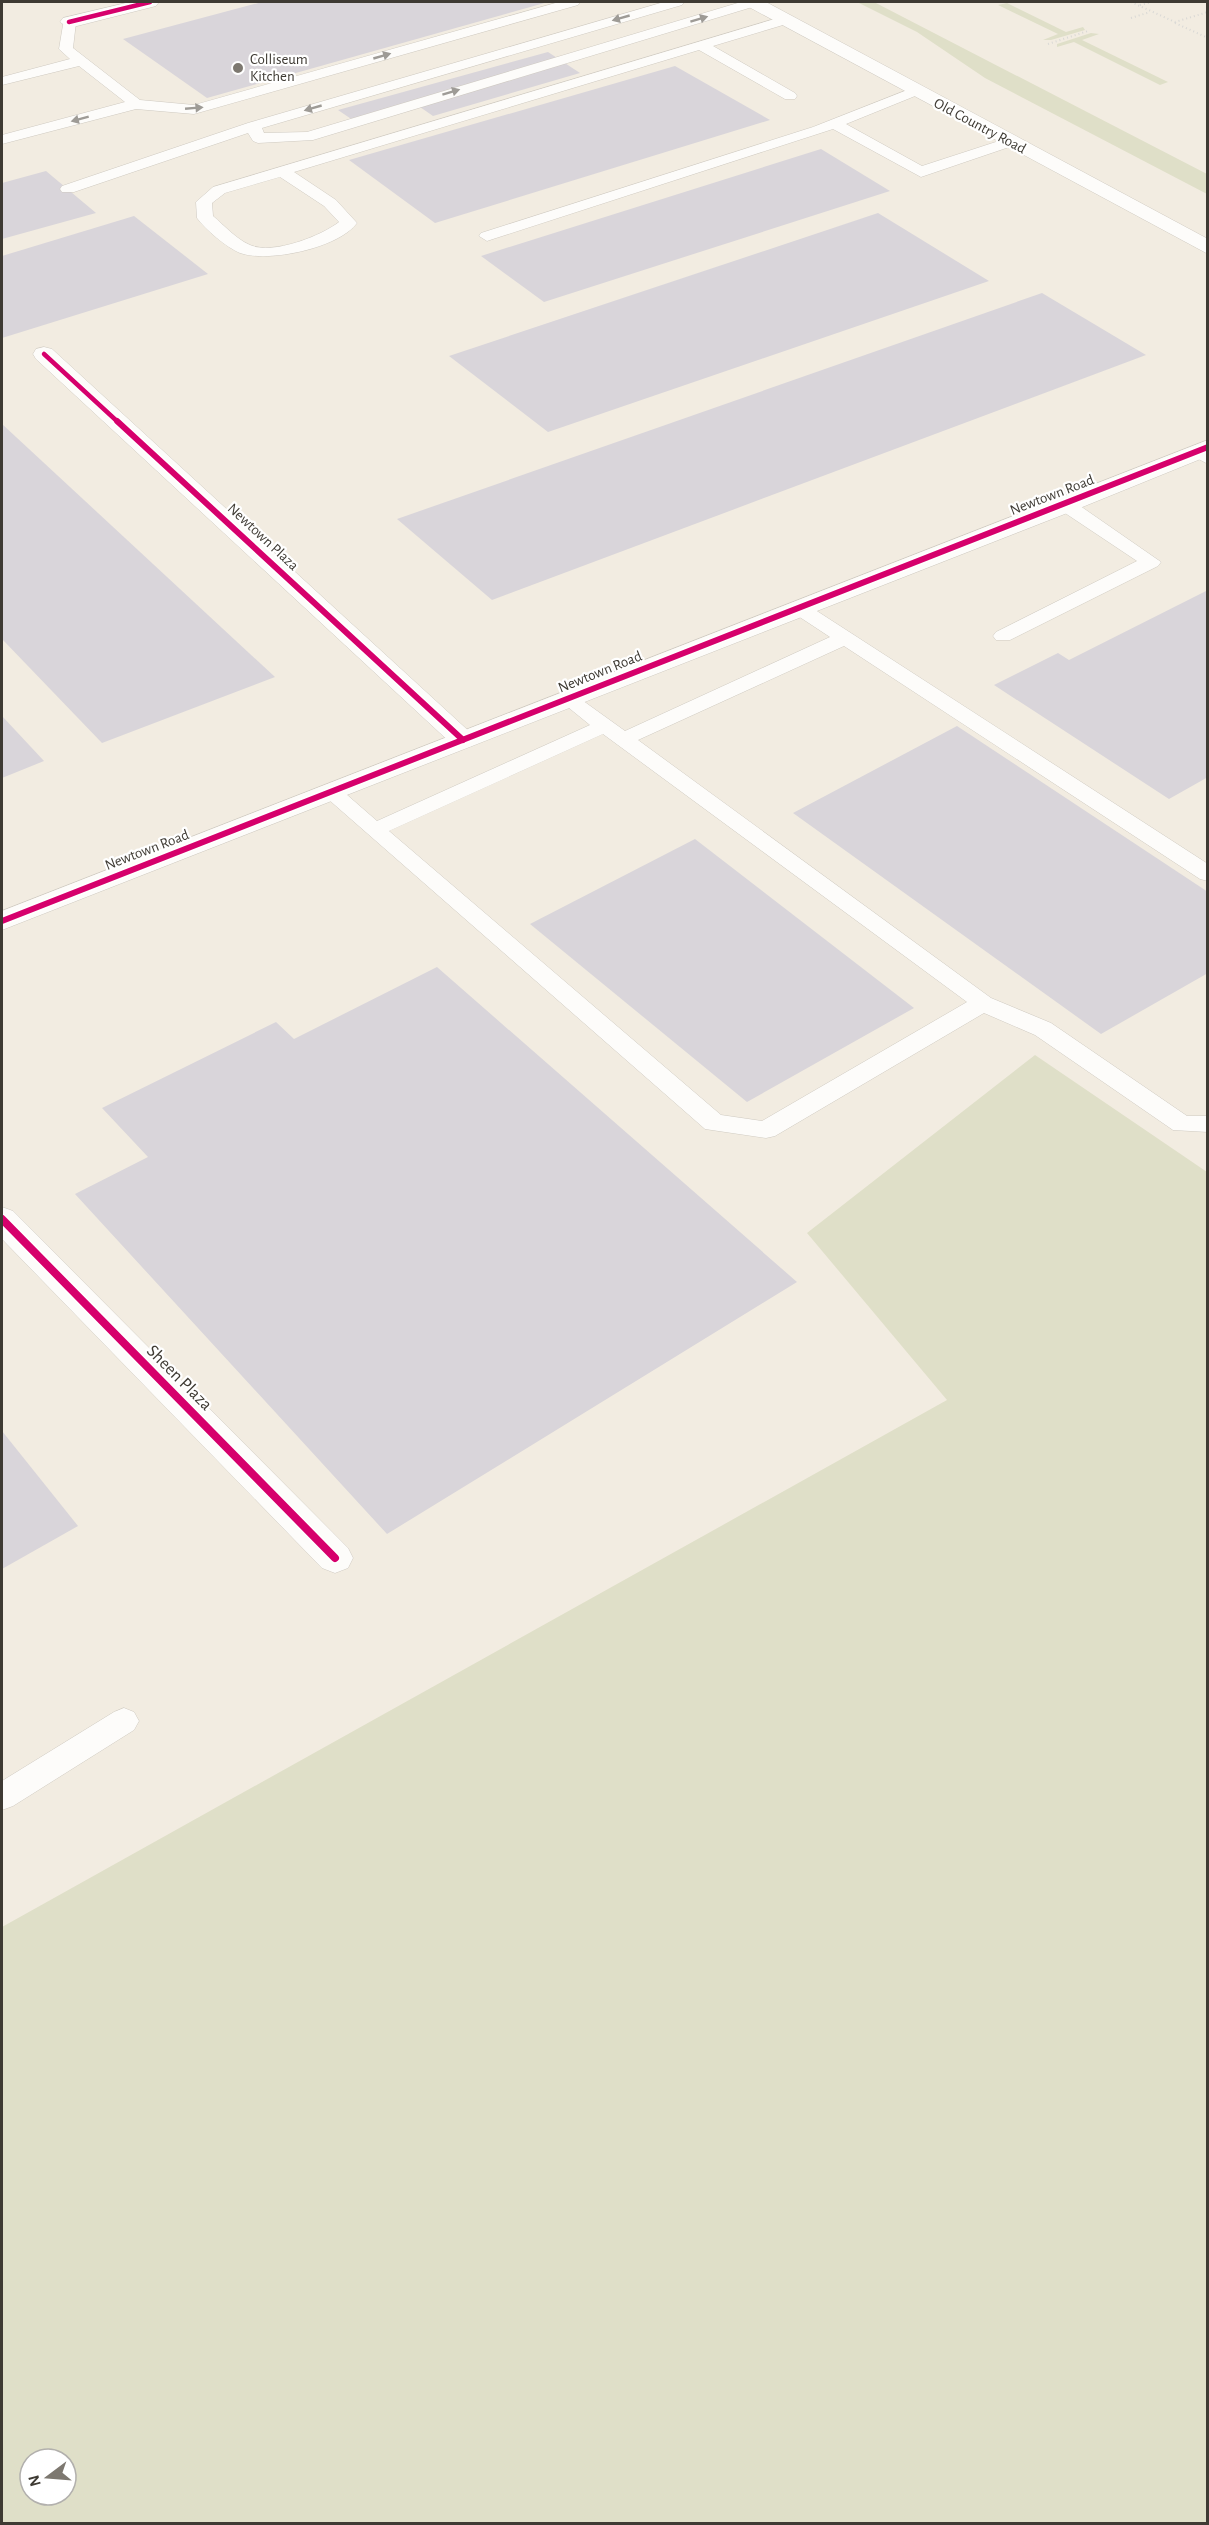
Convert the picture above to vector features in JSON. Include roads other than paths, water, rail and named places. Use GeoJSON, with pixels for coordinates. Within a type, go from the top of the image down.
{"type":"FeatureCollection","features":[{"type":"Feature","properties":{"kind":"street"},"geometry":{"type":"LineString","coordinates":[[69,22],[150,2]]}},
{"type":"Feature","properties":{"kind":"street","name":"Old Country Road"},"geometry":{"type":"LineString","coordinates":[[754,2],[1208,248]]}},
{"type":"Feature","properties":{"kind":"street","name":"Newtown Plaza"},"geometry":{"type":"LineString","coordinates":[[44,354],[463,740]]}},
{"type":"Feature","properties":{"kind":"street","name":"Newtown Road"},"geometry":{"type":"LineString","coordinates":[[2,921],[1203,452]]}},
{"type":"Feature","properties":{"kind":"street","name":"Sheen Plaza"},"geometry":{"type":"LineString","coordinates":[[2,1219],[335,1558]]}},
{"type":"Feature","properties":{"kind":"lane"},"geometry":{"type":"LineString","coordinates":[[2,140],[136,104],[194,110],[573,2]]}},
{"type":"Feature","properties":{"kind":"lane"},"geometry":{"type":"LineString","coordinates":[[69,189],[253,126],[677,2]]}},
{"type":"Feature","properties":{"kind":"lane"},"geometry":{"type":"LineString","coordinates":[[253,126],[258,138],[308,137],[754,2]]}},
{"type":"Feature","properties":{"kind":"lane"},"geometry":{"type":"LineString","coordinates":[[282,171],[330,203],[349,222],[339,232],[268,252],[246,249],[205,218],[204,202],[219,190],[282,171],[700,45],[788,19]]}},
{"type":"Feature","properties":{"kind":"lane"},"geometry":{"type":"LineString","coordinates":[[69,22],[66,49],[136,104]]}},
{"type":"Feature","properties":{"kind":"lane"},"geometry":{"type":"LineString","coordinates":[[700,45],[790,96]]}},
{"type":"Feature","properties":{"kind":"lane"},"geometry":{"type":"LineString","coordinates":[[2,81],[81,61]]}},
{"type":"Feature","properties":{"kind":"lane"},"geometry":{"type":"LineString","coordinates":[[487,236],[833,123],[915,91]]}},
{"type":"Feature","properties":{"kind":"lane"},"geometry":{"type":"LineString","coordinates":[[833,123],[921,171],[1010,142]]}},
{"type":"Feature","properties":{"kind":"lane"},"geometry":{"type":"LineString","coordinates":[[1003,636],[1151,562],[1066,505]]}},
{"type":"Feature","properties":{"kind":"lane"},"geometry":{"type":"LineString","coordinates":[[799,608],[1208,874]]}},
{"type":"Feature","properties":{"kind":"lane"},"geometry":{"type":"LineString","coordinates":[[624,739],[845,638]]}},
{"type":"Feature","properties":{"kind":"lane"},"geometry":{"type":"LineString","coordinates":[[568,699],[983,1003],[1042,1029],[1182,1124],[1208,1124]]}},
{"type":"Feature","properties":{"kind":"lane"},"geometry":{"type":"LineString","coordinates":[[374,830],[604,726]]}},
{"type":"Feature","properties":{"kind":"lane"},"geometry":{"type":"LineString","coordinates":[[331,792],[714,1123],[766,1130],[983,1003]]}},
{"type":"Feature","properties":{"kind":"lane"},"geometry":{"type":"LineString","coordinates":[[2,1797],[124,1721]]}},
{"type":"Feature","properties":{"kind":"place","name":"Colliseum Kitchen"},"geometry":{"type":"Point","coordinates":[238,68]}}]}
